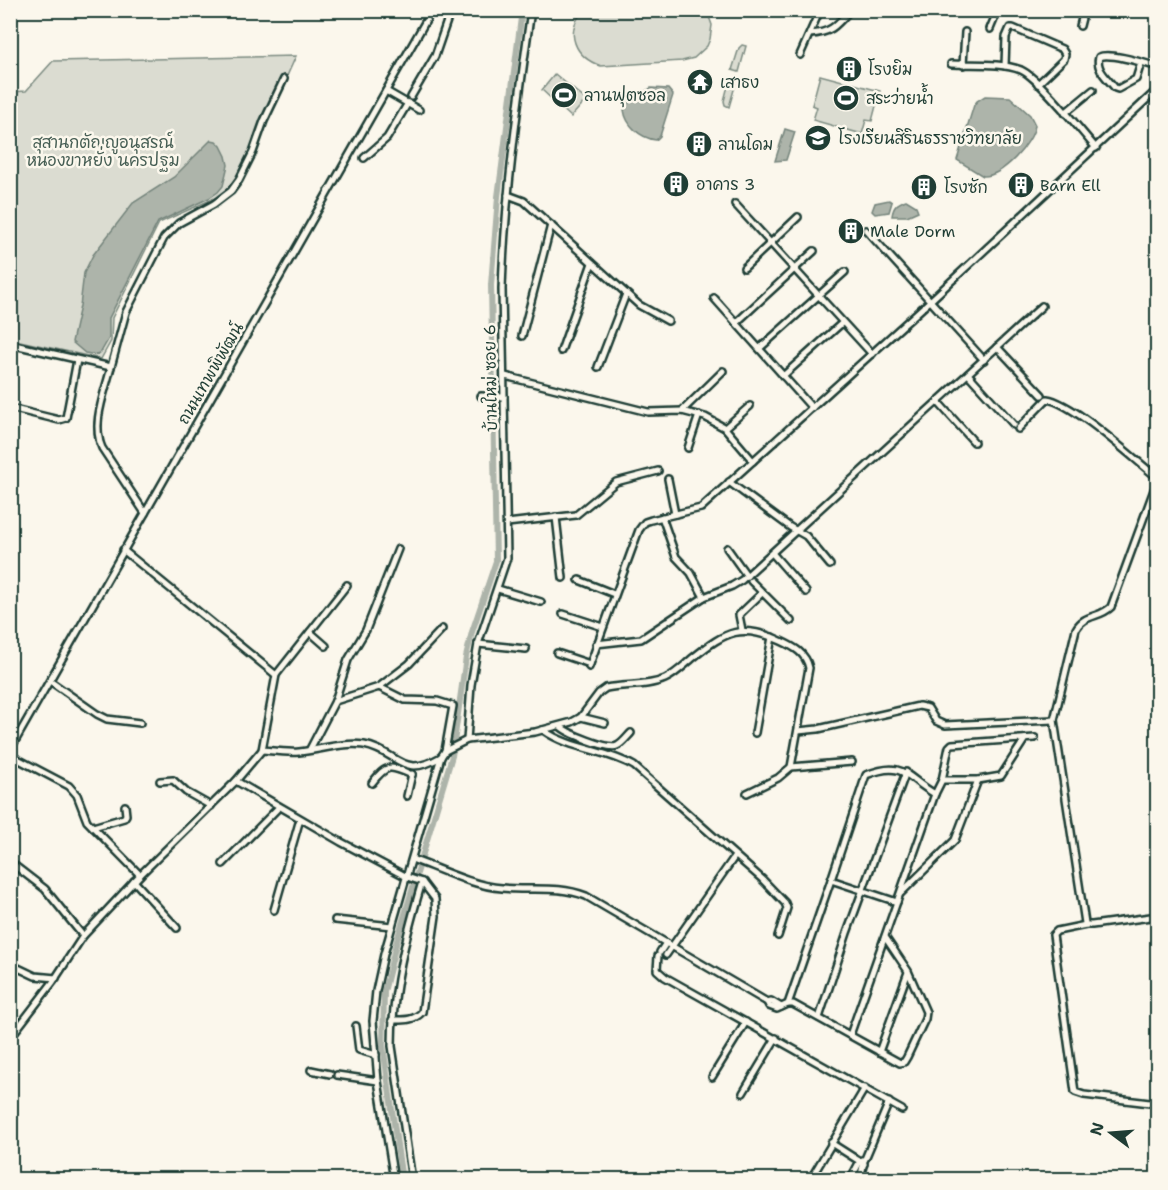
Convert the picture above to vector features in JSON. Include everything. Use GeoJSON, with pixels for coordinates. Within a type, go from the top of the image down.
{"type":"FeatureCollection","features":[{"type":"Feature","properties":{"kind":"street","name":"ถนนเทพพิพัฒน์"},"geometry":{"type":"LineString","coordinates":[[10,750],[432,10]]}},
{"type":"Feature","properties":{"kind":"street"},"geometry":{"type":"LineString","coordinates":[[411,97],[435,56],[448,18],[454,10]]}},
{"type":"Feature","properties":{"kind":"street","name":"บ้านใหม่ ซอย 6"},"geometry":{"type":"LineString","coordinates":[[467,740],[472,676],[478,644],[507,558],[501,397],[505,376],[501,289],[508,195],[531,10]]}},
{"type":"Feature","properties":{"kind":"street"},"geometry":{"type":"LineString","coordinates":[[800,55],[820,10]]}},
{"type":"Feature","properties":{"kind":"street"},"geometry":{"type":"LineString","coordinates":[[810,34],[832,29],[850,10]]}},
{"type":"Feature","properties":{"kind":"street"},"geometry":{"type":"LineString","coordinates":[[990,29],[998,10]]}},
{"type":"Feature","properties":{"kind":"street"},"geometry":{"type":"LineString","coordinates":[[1080,26],[1084,10]]}},
{"type":"Feature","properties":{"kind":"street"},"geometry":{"type":"LineString","coordinates":[[1005,66],[1006,37],[1010,28],[1062,49],[1065,54],[1064,59],[1038,84]]}},
{"type":"Feature","properties":{"kind":"street"},"geometry":{"type":"LineString","coordinates":[[963,65],[965,32]]}},
{"type":"Feature","properties":{"kind":"street"},"geometry":{"type":"LineString","coordinates":[[1141,63],[1136,79],[1118,89],[1100,69],[1097,62],[1098,57],[1104,55],[1141,63],[1158,67]]}},
{"type":"Feature","properties":{"kind":"street"},"geometry":{"type":"LineString","coordinates":[[951,64],[1005,66],[1024,72],[1038,84],[1096,148]]}},
{"type":"Feature","properties":{"kind":"street"},"geometry":{"type":"LineString","coordinates":[[145,513],[97,437],[101,404],[126,312],[164,238],[179,223],[219,201],[239,180],[284,79]]}},
{"type":"Feature","properties":{"kind":"street"},"geometry":{"type":"LineString","coordinates":[[557,653],[590,665],[614,594],[639,530],[645,522],[701,508],[930,301],[1158,89]]}},
{"type":"Feature","properties":{"kind":"street"},"geometry":{"type":"LineString","coordinates":[[1065,113],[1093,90]]}},
{"type":"Feature","properties":{"kind":"street"},"geometry":{"type":"LineString","coordinates":[[386,91],[419,110]]}},
{"type":"Feature","properties":{"kind":"street"},"geometry":{"type":"LineString","coordinates":[[363,158],[387,138],[408,103]]}},
{"type":"Feature","properties":{"kind":"street"},"geometry":{"type":"LineString","coordinates":[[508,195],[524,201],[639,305],[668,321]]}},
{"type":"Feature","properties":{"kind":"street"},"geometry":{"type":"LineString","coordinates":[[735,204],[872,354]]}},
{"type":"Feature","properties":{"kind":"street"},"geometry":{"type":"LineString","coordinates":[[744,268],[798,217]]}},
{"type":"Feature","properties":{"kind":"street"},"geometry":{"type":"LineString","coordinates":[[522,336],[551,225]]}},
{"type":"Feature","properties":{"kind":"street"},"geometry":{"type":"LineString","coordinates":[[866,230],[984,360]]}},
{"type":"Feature","properties":{"kind":"street"},"geometry":{"type":"LineString","coordinates":[[736,323],[814,251]]}},
{"type":"Feature","properties":{"kind":"street"},"geometry":{"type":"LineString","coordinates":[[561,351],[592,263]]}},
{"type":"Feature","properties":{"kind":"street"},"geometry":{"type":"LineString","coordinates":[[760,348],[845,272]]}},
{"type":"Feature","properties":{"kind":"street"},"geometry":{"type":"LineString","coordinates":[[598,367],[626,294]]}},
{"type":"Feature","properties":{"kind":"street"},"geometry":{"type":"LineString","coordinates":[[714,298],[812,408]]}},
{"type":"Feature","properties":{"kind":"street"},"geometry":{"type":"LineString","coordinates":[[596,644],[641,639],[704,597],[749,578],[796,530],[1042,306]]}},
{"type":"Feature","properties":{"kind":"street"},"geometry":{"type":"LineString","coordinates":[[783,376],[842,323]]}},
{"type":"Feature","properties":{"kind":"street"},"geometry":{"type":"LineString","coordinates":[[10,344],[111,368]]}},
{"type":"Feature","properties":{"kind":"street"},"geometry":{"type":"LineString","coordinates":[[997,347],[1042,395]]}},
{"type":"Feature","properties":{"kind":"street"},"geometry":{"type":"LineString","coordinates":[[10,408],[59,420],[66,418],[77,360]]}},
{"type":"Feature","properties":{"kind":"street"},"geometry":{"type":"LineString","coordinates":[[682,411],[723,371]]}},
{"type":"Feature","properties":{"kind":"street"},"geometry":{"type":"LineString","coordinates":[[968,374],[1016,427],[1047,399],[1058,401],[1158,479],[1111,607],[1105,613],[1087,618],[1076,629],[1054,720],[1083,918],[1086,925]]}},
{"type":"Feature","properties":{"kind":"street"},"geometry":{"type":"LineString","coordinates":[[505,376],[648,412],[682,411],[699,415],[725,428],[753,461]]}},
{"type":"Feature","properties":{"kind":"street"},"geometry":{"type":"LineString","coordinates":[[481,396],[501,397]]}},
{"type":"Feature","properties":{"kind":"street"},"geometry":{"type":"LineString","coordinates":[[938,402],[974,442]]}},
{"type":"Feature","properties":{"kind":"street"},"geometry":{"type":"LineString","coordinates":[[725,428],[750,406]]}},
{"type":"Feature","properties":{"kind":"street"},"geometry":{"type":"LineString","coordinates":[[688,448],[699,415]]}},
{"type":"Feature","properties":{"kind":"street"},"geometry":{"type":"LineString","coordinates":[[507,523],[580,513],[616,482],[658,471]]}},
{"type":"Feature","properties":{"kind":"street"},"geometry":{"type":"LineString","coordinates":[[668,479],[675,514]]}},
{"type":"Feature","properties":{"kind":"street"},"geometry":{"type":"LineString","coordinates":[[729,483],[811,540],[830,565]]}},
{"type":"Feature","properties":{"kind":"street"},"geometry":{"type":"LineString","coordinates":[[556,517],[562,578]]}},
{"type":"Feature","properties":{"kind":"street"},"geometry":{"type":"LineString","coordinates":[[662,517],[676,557],[691,573],[704,597]]}},
{"type":"Feature","properties":{"kind":"street"},"geometry":{"type":"LineString","coordinates":[[727,548],[762,593],[791,621]]}},
{"type":"Feature","properties":{"kind":"street"},"geometry":{"type":"LineString","coordinates":[[310,749],[334,701],[346,666],[366,630],[398,549]]}},
{"type":"Feature","properties":{"kind":"street"},"geometry":{"type":"LineString","coordinates":[[123,550],[276,675]]}},
{"type":"Feature","properties":{"kind":"street"},"geometry":{"type":"LineString","coordinates":[[772,553],[807,592]]}},
{"type":"Feature","properties":{"kind":"street"},"geometry":{"type":"LineString","coordinates":[[579,580],[614,594]]}},
{"type":"Feature","properties":{"kind":"street"},"geometry":{"type":"LineString","coordinates":[[10,1038],[56,978],[83,936],[134,881],[236,781],[262,750],[276,675],[347,585]]}},
{"type":"Feature","properties":{"kind":"street"},"geometry":{"type":"LineString","coordinates":[[498,589],[541,602]]}},
{"type":"Feature","properties":{"kind":"street"},"geometry":{"type":"LineString","coordinates":[[742,630],[740,615],[762,593]]}},
{"type":"Feature","properties":{"kind":"street"},"geometry":{"type":"LineString","coordinates":[[563,614],[603,627]]}},
{"type":"Feature","properties":{"kind":"street"},"geometry":{"type":"LineString","coordinates":[[334,701],[379,687],[409,664],[442,629]]}},
{"type":"Feature","properties":{"kind":"street"},"geometry":{"type":"LineString","coordinates":[[262,750],[290,752],[347,745],[365,746],[380,750],[398,762],[414,766],[426,765],[467,740],[560,726],[581,717],[599,693],[606,688],[661,681],[720,639],[742,630],[758,631],[772,637],[797,650],[808,663],[791,767]]}},
{"type":"Feature","properties":{"kind":"street"},"geometry":{"type":"LineString","coordinates":[[310,633],[326,646]]}},
{"type":"Feature","properties":{"kind":"street"},"geometry":{"type":"LineString","coordinates":[[755,733],[772,637]]}},
{"type":"Feature","properties":{"kind":"street"},"geometry":{"type":"LineString","coordinates":[[478,644],[526,649]]}},
{"type":"Feature","properties":{"kind":"street"},"geometry":{"type":"LineString","coordinates":[[50,681],[97,714],[112,720],[140,723]]}},
{"type":"Feature","properties":{"kind":"street"},"geometry":{"type":"LineString","coordinates":[[379,687],[405,700],[437,701],[453,706],[448,750]]}},
{"type":"Feature","properties":{"kind":"street"},"geometry":{"type":"LineString","coordinates":[[798,731],[818,729],[919,706],[928,708],[936,721],[945,725],[1054,720]]}},
{"type":"Feature","properties":{"kind":"street"},"geometry":{"type":"LineString","coordinates":[[581,717],[605,723]]}},
{"type":"Feature","properties":{"kind":"street"},"geometry":{"type":"LineString","coordinates":[[560,726],[569,733],[611,746],[619,746],[631,733]]}},
{"type":"Feature","properties":{"kind":"street"},"geometry":{"type":"LineString","coordinates":[[543,730],[566,744],[623,760],[634,766],[762,879],[785,903],[787,908],[778,936]]}},
{"type":"Feature","properties":{"kind":"street"},"geometry":{"type":"LineString","coordinates":[[850,1035],[935,794],[942,780],[950,745],[1035,738]]}},
{"type":"Feature","properties":{"kind":"street"},"geometry":{"type":"LineString","coordinates":[[942,780],[978,780],[1001,776],[1025,739]]}},
{"type":"Feature","properties":{"kind":"street"},"geometry":{"type":"LineString","coordinates":[[10,755],[69,786],[77,795],[82,813],[93,827],[140,875]]}},
{"type":"Feature","properties":{"kind":"street"},"geometry":{"type":"LineString","coordinates":[[394,1179],[378,1081],[373,1021],[376,991],[392,926],[415,860],[441,757]]}},
{"type":"Feature","properties":{"kind":"street"},"geometry":{"type":"LineString","coordinates":[[747,793],[778,778],[791,767],[852,762]]}},
{"type":"Feature","properties":{"kind":"street"},"geometry":{"type":"LineString","coordinates":[[407,796],[414,766]]}},
{"type":"Feature","properties":{"kind":"street"},"geometry":{"type":"LineString","coordinates":[[372,783],[388,767],[412,775]]}},
{"type":"Feature","properties":{"kind":"street"},"geometry":{"type":"LineString","coordinates":[[788,1004],[866,775],[897,768],[935,794]]}},
{"type":"Feature","properties":{"kind":"street"},"geometry":{"type":"LineString","coordinates":[[819,1018],[846,933],[906,772]]}},
{"type":"Feature","properties":{"kind":"street"},"geometry":{"type":"LineString","coordinates":[[160,781],[173,780],[186,792],[211,806]]}},
{"type":"Feature","properties":{"kind":"street"},"geometry":{"type":"LineString","coordinates":[[901,893],[955,840],[978,780]]}},
{"type":"Feature","properties":{"kind":"street"},"geometry":{"type":"LineString","coordinates":[[236,781],[300,819],[409,877],[421,881],[431,892],[436,904],[422,1012],[415,1018],[392,1020]]}},
{"type":"Feature","properties":{"kind":"street"},"geometry":{"type":"LineString","coordinates":[[93,827],[124,818],[125,806]]}},
{"type":"Feature","properties":{"kind":"street"},"geometry":{"type":"LineString","coordinates":[[223,864],[279,807]]}},
{"type":"Feature","properties":{"kind":"street"},"geometry":{"type":"LineString","coordinates":[[274,910],[300,819]]}},
{"type":"Feature","properties":{"kind":"street"},"geometry":{"type":"LineString","coordinates":[[735,856],[673,946],[662,956],[656,965],[657,970],[665,977],[902,1110]]}},
{"type":"Feature","properties":{"kind":"street"},"geometry":{"type":"LineString","coordinates":[[415,860],[499,888],[553,888],[574,891],[600,903],[673,946],[767,1002],[769,1006],[777,1009],[793,1004],[897,1063],[904,1062],[925,1019],[924,1005],[908,971],[885,937]]}},
{"type":"Feature","properties":{"kind":"street"},"geometry":{"type":"LineString","coordinates":[[10,862],[45,889],[83,936]]}},
{"type":"Feature","properties":{"kind":"street"},"geometry":{"type":"LineString","coordinates":[[831,880],[897,902]]}},
{"type":"Feature","properties":{"kind":"street"},"geometry":{"type":"LineString","coordinates":[[134,881],[177,928]]}},
{"type":"Feature","properties":{"kind":"street"},"geometry":{"type":"LineString","coordinates":[[412,1179],[393,1046],[392,1020],[398,968],[421,881]]}},
{"type":"Feature","properties":{"kind":"street"},"geometry":{"type":"LineString","coordinates":[[1158,916],[1086,925],[1057,931],[1053,935],[1075,1092],[1158,1104]]}},
{"type":"Feature","properties":{"kind":"street"},"geometry":{"type":"LineString","coordinates":[[335,920],[392,926]]}},
{"type":"Feature","properties":{"kind":"street"},"geometry":{"type":"LineString","coordinates":[[662,956],[666,943]]}},
{"type":"Feature","properties":{"kind":"street"},"geometry":{"type":"LineString","coordinates":[[14,966],[35,976],[56,978]]}},
{"type":"Feature","properties":{"kind":"street"},"geometry":{"type":"LineString","coordinates":[[879,1052],[908,971]]}},
{"type":"Feature","properties":{"kind":"street"},"geometry":{"type":"LineString","coordinates":[[712,1077],[746,1022]]}},
{"type":"Feature","properties":{"kind":"street"},"geometry":{"type":"LineString","coordinates":[[356,1026],[359,1050],[376,1055]]}},
{"type":"Feature","properties":{"kind":"street"},"geometry":{"type":"LineString","coordinates":[[743,1094],[776,1038]]}},
{"type":"Feature","properties":{"kind":"street"},"geometry":{"type":"LineString","coordinates":[[311,1070],[378,1081]]}},
{"type":"Feature","properties":{"kind":"street"},"geometry":{"type":"LineString","coordinates":[[810,1179],[865,1088]]}},
{"type":"Feature","properties":{"kind":"street"},"geometry":{"type":"LineString","coordinates":[[850,1179],[863,1161],[889,1102]]}},
{"type":"Feature","properties":{"kind":"street"},"geometry":{"type":"LineString","coordinates":[[831,1143],[863,1161]]}},
{"type":"Feature","properties":{"kind":"street"},"geometry":{"type":"LineString","coordinates":[[860,1179],[863,1161]]}},
{"type":"Feature","properties":{"kind":"green space"},"geometry":{"type":"Polygon","coordinates":[[[583,11],[707,11],[712,25],[710,39],[707,46],[694,58],[682,61],[601,66],[585,57],[575,43],[574,28],[583,11]]]}},
{"type":"Feature","properties":{"kind":"green space"},"geometry":{"type":"Polygon","coordinates":[[[742,45],[746,46],[739,72],[732,70],[742,45]]]}},
{"type":"Feature","properties":{"kind":"green space","name":"สุสานกตัญญูอนุสรณ์ หนองขาหยั่ง นครปฐม"},"geometry":{"type":"Polygon","coordinates":[[[296,56],[238,180],[224,194],[159,223],[112,318],[111,341],[101,359],[11,339],[11,92],[26,91],[53,61],[296,56]]]}},
{"type":"Feature","properties":{"kind":"green space","name":"ลานฟุตซอล"},"geometry":{"type":"Polygon","coordinates":[[[555,74],[586,100],[571,117],[542,90],[555,74]]]}},
{"type":"Feature","properties":{"kind":"green space","name":"สระว่ายน้ำ"},"geometry":{"type":"Polygon","coordinates":[[[820,75],[880,91],[872,121],[866,120],[862,134],[813,120],[817,107],[812,105],[820,75]]]}},
{"type":"Feature","properties":{"kind":"green space"},"geometry":{"type":"Polygon","coordinates":[[[730,78],[737,79],[729,107],[724,101],[730,78]]]}},
{"type":"Feature","properties":{"kind":"shaded area"},"geometry":{"type":"Polygon","coordinates":[[[651,88],[668,89],[673,95],[660,136],[656,140],[645,137],[635,130],[625,116],[624,110],[632,98],[651,88]]]}},
{"type":"Feature","properties":{"kind":"shaded area"},"geometry":{"type":"Polygon","coordinates":[[[985,96],[1010,97],[1030,115],[1035,125],[1029,141],[1015,158],[999,171],[983,176],[957,160],[974,105],[985,96]]]}},
{"type":"Feature","properties":{"kind":"shaded area"},"geometry":{"type":"Polygon","coordinates":[[[785,129],[795,132],[786,160],[775,161],[785,129]]]}},
{"type":"Feature","properties":{"kind":"shaded area"},"geometry":{"type":"Polygon","coordinates":[[[211,140],[221,146],[226,156],[228,165],[223,186],[209,198],[158,222],[109,318],[109,338],[97,355],[85,353],[72,342],[84,273],[93,255],[133,203],[174,177],[211,140]]]}},
{"type":"Feature","properties":{"kind":"shaded area"},"geometry":{"type":"Polygon","coordinates":[[[889,200],[892,202],[889,212],[875,214],[872,211],[875,203],[889,200]]]}},
{"type":"Feature","properties":{"kind":"shaded area"},"geometry":{"type":"Polygon","coordinates":[[[906,200],[916,206],[918,211],[907,216],[892,216],[896,205],[906,200]]]}},
{"type":"Feature","properties":{"kind":"waterway"},"geometry":{"type":"LineString","coordinates":[[402,1180],[383,1046],[384,992],[452,756],[466,657],[496,561],[491,285],[498,197],[522,10]]}},
{"type":"Feature","properties":{"kind":"place","name":"โรงยิม"},"geometry":{"type":"Point","coordinates":[849,69]}},
{"type":"Feature","properties":{"kind":"place","name":"เสาธง"},"geometry":{"type":"Point","coordinates":[700,82]}},
{"type":"Feature","properties":{"kind":"place","name":"ลานฟุตซอล"},"geometry":{"type":"Point","coordinates":[564,95]}},
{"type":"Feature","properties":{"kind":"place","name":"สระว่ายน้ำ"},"geometry":{"type":"Point","coordinates":[846,98]}},
{"type":"Feature","properties":{"kind":"place","name":"โรงเรียนสิรินธรราชวิทยาลัย"},"geometry":{"type":"Point","coordinates":[818,138]}},
{"type":"Feature","properties":{"kind":"place","name":"ลานโดม"},"geometry":{"type":"Point","coordinates":[699,144]}},
{"type":"Feature","properties":{"kind":"place","name":"อาคาร 3"},"geometry":{"type":"Point","coordinates":[676,184]}},
{"type":"Feature","properties":{"kind":"place","name":"Barn Ell"},"geometry":{"type":"Point","coordinates":[1021,185]}},
{"type":"Feature","properties":{"kind":"place","name":"โรงซัก"},"geometry":{"type":"Point","coordinates":[924,187]}},
{"type":"Feature","properties":{"kind":"place","name":"Male Dorm"},"geometry":{"type":"Point","coordinates":[851,231]}}]}
